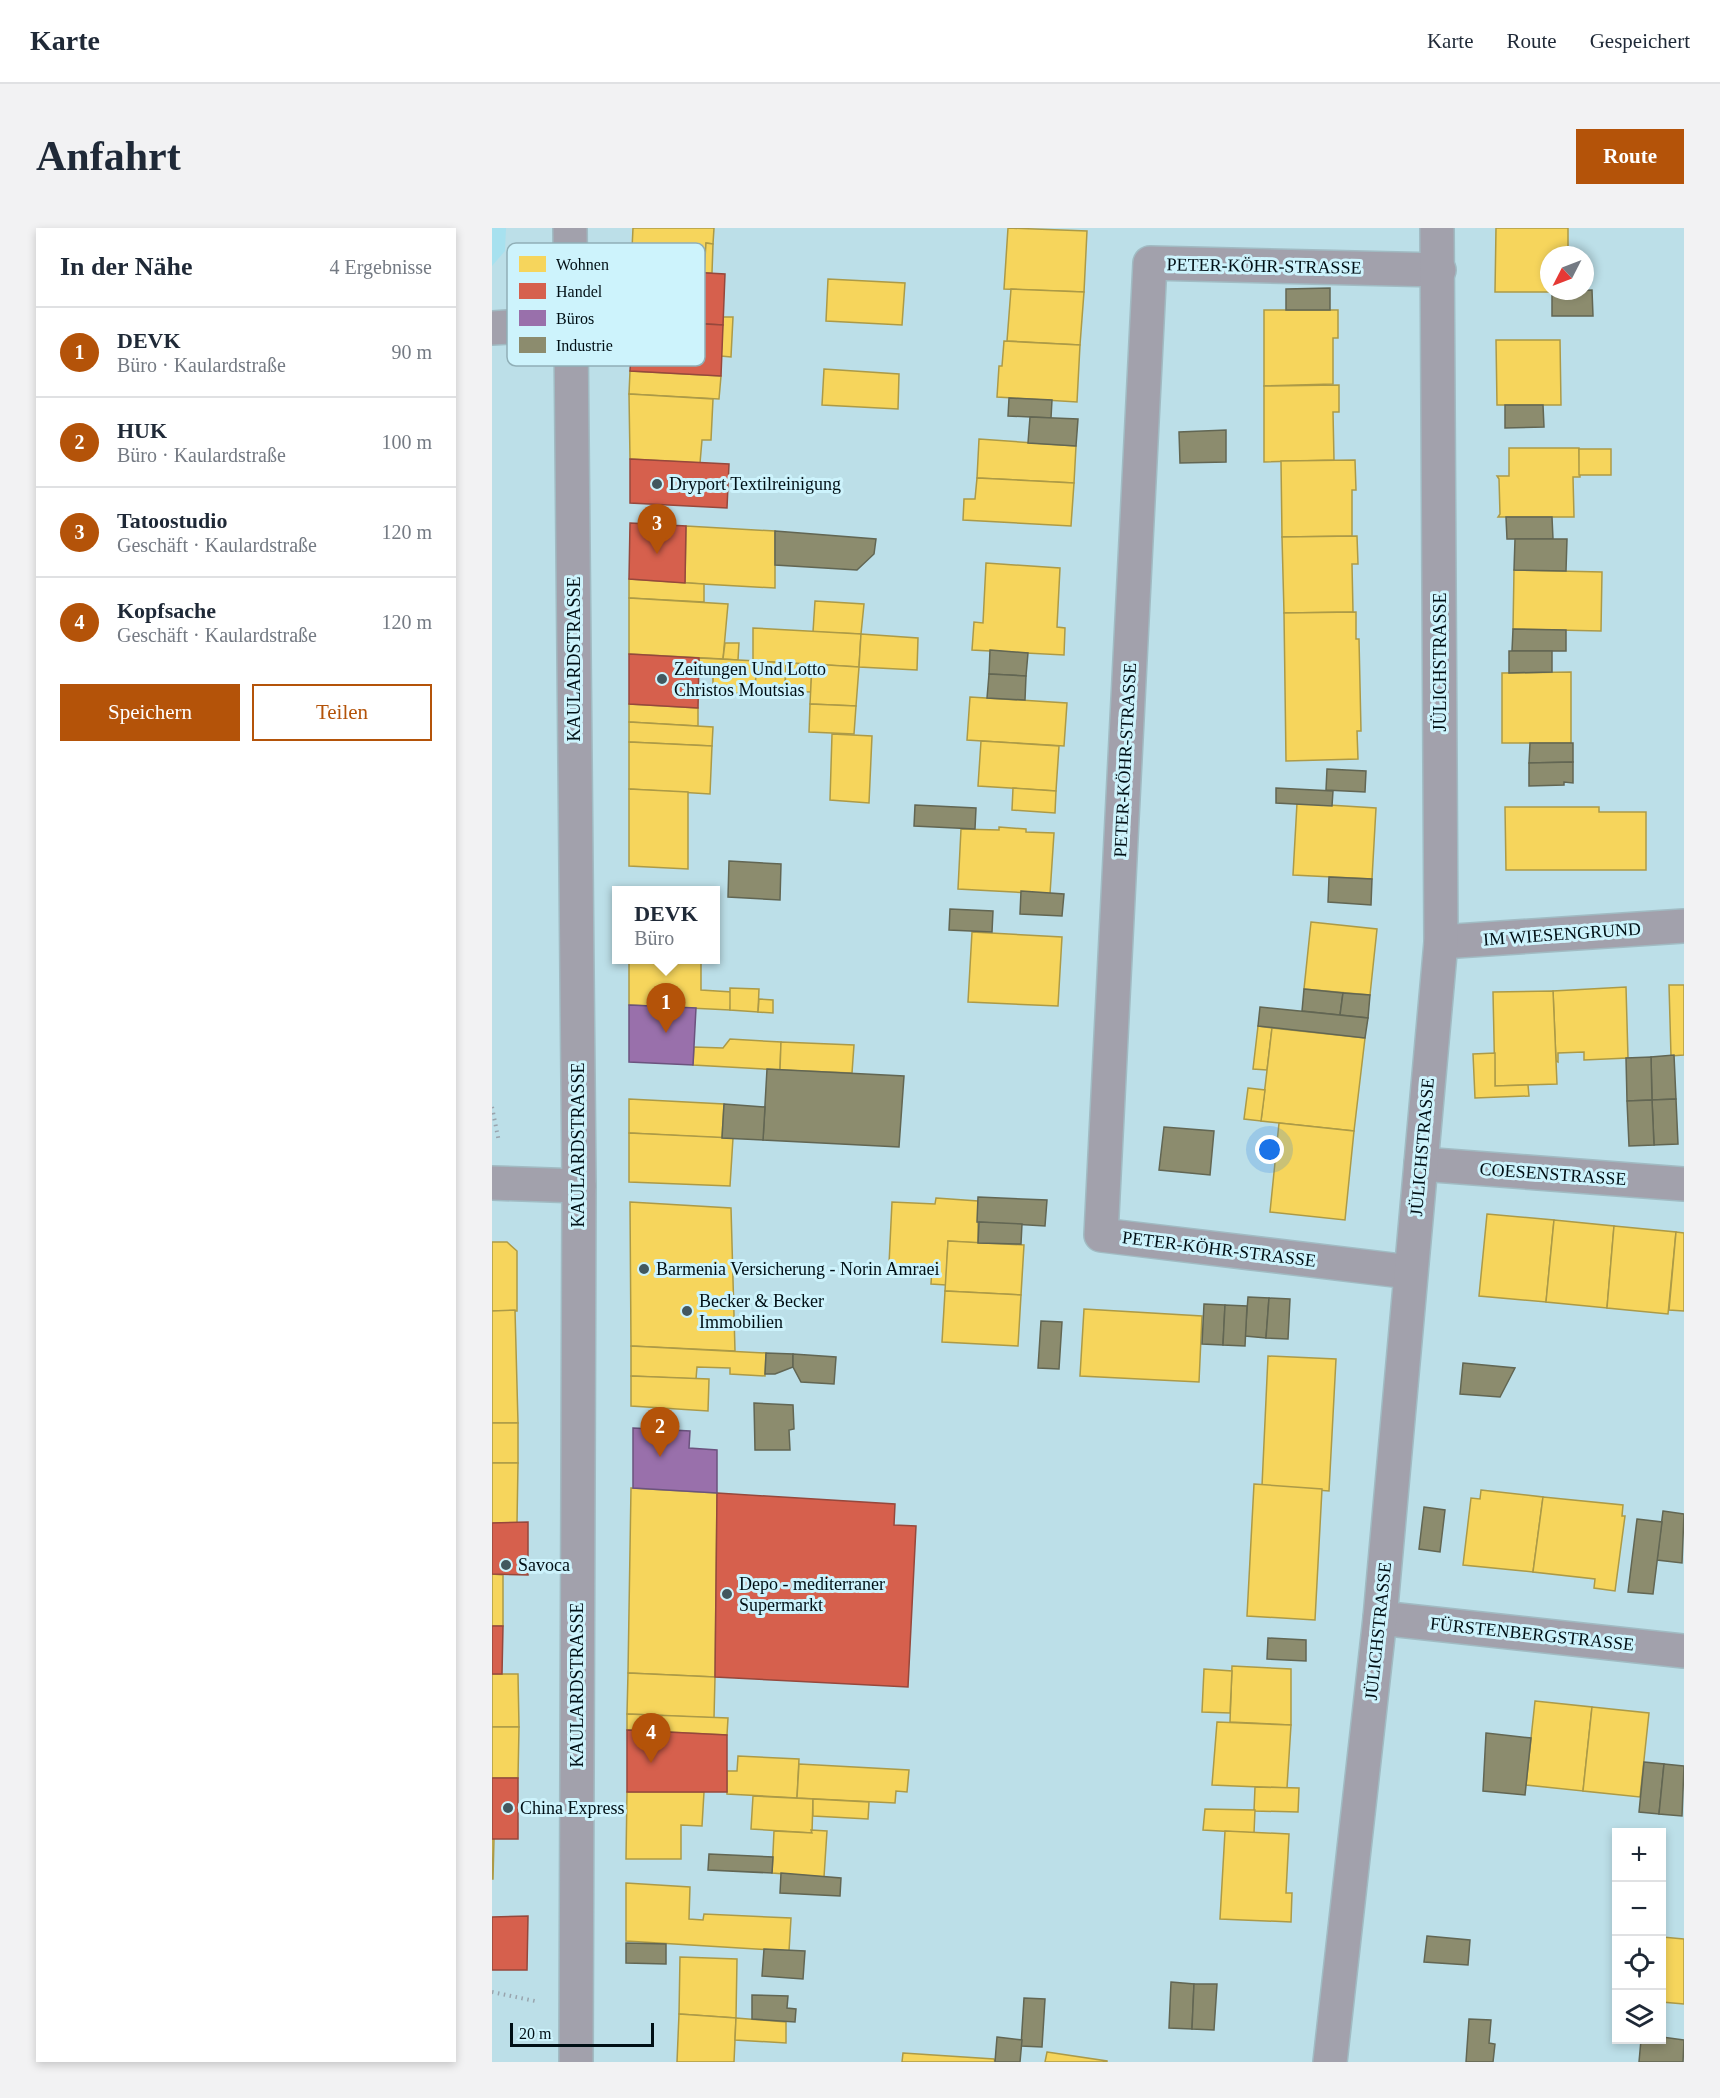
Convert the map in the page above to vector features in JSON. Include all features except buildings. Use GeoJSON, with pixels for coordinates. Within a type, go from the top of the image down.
{"type":"FeatureCollection","features":[{"type":"Feature","properties":{"kind":"street","name":"KAULARDSTRASSE"},"geometry":{"type":"LineString","coordinates":[[570,228],[570,243]]}},
{"type":"Feature","properties":{"kind":"street","name":"JÜLICHSTRASSE"},"geometry":{"type":"LineString","coordinates":[[1330,2062],[1380,1618],[1441,942],[1437,228]]}},
{"type":"Feature","properties":{"kind":"street","name":"PETER-KÖHR-STRASSE"},"geometry":{"type":"LineString","coordinates":[[1410,1272],[1101,1235],[1150,263],[1438,270]]}},
{"type":"Feature","properties":{"kind":"street"},"geometry":{"type":"LineString","coordinates":[[492,328],[507,327]]}},
{"type":"Feature","properties":{"kind":"street","name":"KAULARDSTRASSE"},"geometry":{"type":"LineString","coordinates":[[572,366],[579,1186],[576,2062]]}},
{"type":"Feature","properties":{"kind":"street","name":"IM WIESENGRUND"},"geometry":{"type":"LineString","coordinates":[[1441,942],[1684,926]]}},
{"type":"Feature","properties":{"kind":"street","name":"COESENSTRASSE"},"geometry":{"type":"LineString","coordinates":[[1421,1164],[1684,1184]]}},
{"type":"Feature","properties":{"kind":"street"},"geometry":{"type":"LineString","coordinates":[[492,1183],[579,1186]]}},
{"type":"Feature","properties":{"kind":"street","name":"FÜRSTENBERGSTRASSE"},"geometry":{"type":"LineString","coordinates":[[1380,1618],[1684,1651]]}},
{"type":"Feature","properties":{"kind":"shaded area"},"geometry":{"type":"Polygon","coordinates":[[[492,228],[506,228],[505,251],[492,266],[492,228]]]}},
{"type":"Feature","properties":{"kind":"place","name":"Dryport Textilreinigung"},"geometry":{"type":"Point","coordinates":[657,484]}},
{"type":"Feature","properties":{"kind":"place","name":"Tatoostudio"},"geometry":{"type":"Point","coordinates":[657,554]}},
{"type":"Feature","properties":{"kind":"place","name":"Zeitungen Und Lotto Christos Moutsias"},"geometry":{"type":"Point","coordinates":[662,679]}},
{"type":"Feature","properties":{"kind":"place","name":"DEVK"},"geometry":{"type":"Point","coordinates":[666,1033]}},
{"type":"Feature","properties":{"kind":"place","name":"Barmenia Versicherung - Norin Amraei"},"geometry":{"type":"Point","coordinates":[644,1269]}},
{"type":"Feature","properties":{"kind":"place","name":"Becker & Becker Immobilien"},"geometry":{"type":"Point","coordinates":[687,1311]}},
{"type":"Feature","properties":{"kind":"place","name":"HUK"},"geometry":{"type":"Point","coordinates":[660,1457]}},
{"type":"Feature","properties":{"kind":"place","name":"Savoca"},"geometry":{"type":"Point","coordinates":[506,1565]}},
{"type":"Feature","properties":{"kind":"place","name":"Depo - mediterraner Supermarkt"},"geometry":{"type":"Point","coordinates":[727,1594]}},
{"type":"Feature","properties":{"kind":"place","name":"Kopfsache"},"geometry":{"type":"Point","coordinates":[651,1763]}},
{"type":"Feature","properties":{"kind":"place","name":"China Express"},"geometry":{"type":"Point","coordinates":[508,1808]}}]}
